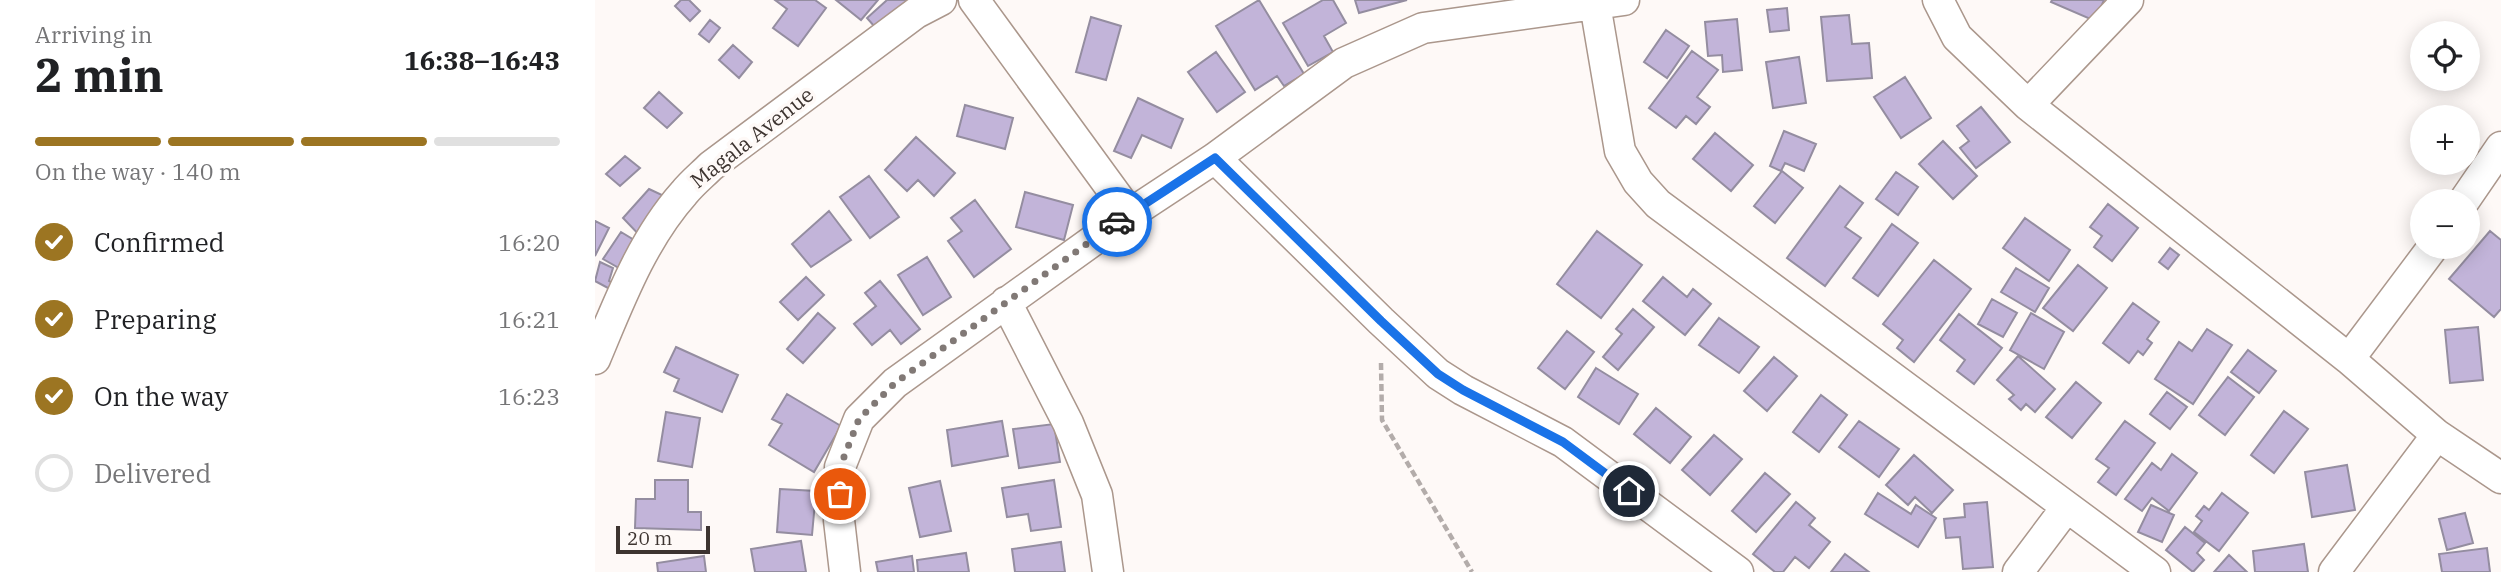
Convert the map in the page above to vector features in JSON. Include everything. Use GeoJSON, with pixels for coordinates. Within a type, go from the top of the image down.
{"type":"FeatureCollection","features":[{"type":"Feature","properties":{"kind":"street","name":"Magala Avenue"},"geometry":{"type":"LineString","coordinates":[[595,359],[624,291],[649,243],[684,193],[721,158],[916,13],[941,0]]}},
{"type":"Feature","properties":{"kind":"street"},"geometry":{"type":"LineString","coordinates":[[974,0],[1130,214]]}},
{"type":"Feature","properties":{"kind":"street"},"geometry":{"type":"LineString","coordinates":[[1938,0],[1957,37],[2028,105],[2349,359],[2438,435],[2501,478]]}},
{"type":"Feature","properties":{"kind":"street"},"geometry":{"type":"LineString","coordinates":[[2028,105],[2128,0]]}},
{"type":"Feature","properties":{"kind":"street"},"geometry":{"type":"LineString","coordinates":[[845,572],[839,520],[840,467],[859,419],[895,383],[1130,214],[1215,158],[1344,63],[1423,28],[1609,2],[1621,151],[1638,182],[1658,204],[2155,572]]}},
{"type":"Feature","properties":{"kind":"street"},"geometry":{"type":"LineString","coordinates":[[2472,189],[2501,147]]}},
{"type":"Feature","properties":{"kind":"street"},"geometry":{"type":"LineString","coordinates":[[1215,158],[1438,374],[1463,390],[1563,442],[1738,572]]}},
{"type":"Feature","properties":{"kind":"street"},"geometry":{"type":"LineString","coordinates":[[2349,359],[2424,259]]}},
{"type":"Feature","properties":{"kind":"street"},"geometry":{"type":"LineString","coordinates":[[1006,302],[1068,424],[1097,495],[1108,572]]}},
{"type":"Feature","properties":{"kind":"street"},"geometry":{"type":"LineString","coordinates":[[2334,572],[2438,435]]}},
{"type":"Feature","properties":{"kind":"street"},"geometry":{"type":"LineString","coordinates":[[2018,572],[2066,508]]}},
{"type":"Feature","properties":{"kind":"path"},"geometry":{"type":"LineString","coordinates":[[1381,321],[1382,420],[1472,572]]}},
{"type":"Feature","properties":{"kind":"building"},"geometry":{"type":"Polygon","coordinates":[[[681,0],[689,0],[700,11],[690,21],[675,6],[681,0]]]}},
{"type":"Feature","properties":{"kind":"building"},"geometry":{"type":"Polygon","coordinates":[[[775,0],[815,0],[826,8],[798,46],[773,28],[787,9],[775,0]]]}},
{"type":"Feature","properties":{"kind":"building"},"geometry":{"type":"Polygon","coordinates":[[[836,0],[878,0],[861,20],[836,0]]]}},
{"type":"Feature","properties":{"kind":"building"},"geometry":{"type":"Polygon","coordinates":[[[887,0],[906,0],[915,10],[881,34],[867,18],[887,0]]]}},
{"type":"Feature","properties":{"kind":"building"},"geometry":{"type":"Polygon","coordinates":[[[1259,0],[1304,74],[1284,86],[1277,76],[1255,90],[1216,26],[1259,0]]]}},
{"type":"Feature","properties":{"kind":"building"},"geometry":{"type":"Polygon","coordinates":[[[1323,0],[1333,0],[1346,23],[1324,36],[1333,52],[1308,66],[1283,23],[1323,0]]]}},
{"type":"Feature","properties":{"kind":"building"},"geometry":{"type":"Polygon","coordinates":[[[1355,0],[1407,0],[1359,13],[1355,0]]]}},
{"type":"Feature","properties":{"kind":"building"},"geometry":{"type":"Polygon","coordinates":[[[2104,0],[2095,21],[2051,2],[2104,0]]]}},
{"type":"Feature","properties":{"kind":"building"},"geometry":{"type":"Polygon","coordinates":[[[1787,8],[1789,30],[1770,32],[1767,10],[1787,8]]]}},
{"type":"Feature","properties":{"kind":"building"},"geometry":{"type":"Polygon","coordinates":[[[1849,15],[1852,44],[1869,43],[1872,78],[1827,81],[1821,17],[1849,15]]]}},
{"type":"Feature","properties":{"kind":"building"},"geometry":{"type":"Polygon","coordinates":[[[1091,17],[1121,26],[1106,80],[1076,72],[1091,17]]]}},
{"type":"Feature","properties":{"kind":"building"},"geometry":{"type":"Polygon","coordinates":[[[1737,19],[1742,70],[1723,72],[1722,55],[1708,56],[1705,22],[1737,19]]]}},
{"type":"Feature","properties":{"kind":"building"},"geometry":{"type":"Polygon","coordinates":[[[710,20],[720,28],[709,42],[699,34],[710,20]]]}},
{"type":"Feature","properties":{"kind":"building"},"geometry":{"type":"Polygon","coordinates":[[[1666,30],[1689,46],[1667,78],[1644,62],[1666,30]]]}},
{"type":"Feature","properties":{"kind":"building"},"geometry":{"type":"Polygon","coordinates":[[[733,45],[752,62],[739,78],[719,60],[733,45]]]}},
{"type":"Feature","properties":{"kind":"building"},"geometry":{"type":"Polygon","coordinates":[[[1692,51],[1718,70],[1697,97],[1710,107],[1696,124],[1686,116],[1676,128],[1649,108],[1692,51]]]}},
{"type":"Feature","properties":{"kind":"building"},"geometry":{"type":"Polygon","coordinates":[[[1216,52],[1245,92],[1217,112],[1188,72],[1216,52]]]}},
{"type":"Feature","properties":{"kind":"building"},"geometry":{"type":"Polygon","coordinates":[[[1799,57],[1806,103],[1773,108],[1766,62],[1799,57]]]}},
{"type":"Feature","properties":{"kind":"building"},"geometry":{"type":"Polygon","coordinates":[[[1905,77],[1931,118],[1901,138],[1874,97],[1905,77]]]}},
{"type":"Feature","properties":{"kind":"building"},"geometry":{"type":"Polygon","coordinates":[[[659,92],[682,113],[667,128],[644,108],[659,92]]]}},
{"type":"Feature","properties":{"kind":"building"},"geometry":{"type":"Polygon","coordinates":[[[1138,98],[1183,119],[1171,148],[1142,135],[1131,158],[1114,151],[1138,98]]]}},
{"type":"Feature","properties":{"kind":"building"},"geometry":{"type":"Polygon","coordinates":[[[965,105],[1013,118],[1005,149],[957,136],[965,105]]]}},
{"type":"Feature","properties":{"kind":"building"},"geometry":{"type":"Polygon","coordinates":[[[1981,107],[2010,142],[1976,168],[1960,148],[1969,141],[1957,126],[1981,107]]]}},
{"type":"Feature","properties":{"kind":"building"},"geometry":{"type":"Polygon","coordinates":[[[1784,131],[1816,144],[1804,171],[1785,163],[1781,171],[1770,166],[1784,131]]]}},
{"type":"Feature","properties":{"kind":"building"},"geometry":{"type":"Polygon","coordinates":[[[1715,133],[1753,165],[1731,191],[1693,159],[1715,133]]]}},
{"type":"Feature","properties":{"kind":"building"},"geometry":{"type":"Polygon","coordinates":[[[916,137],[955,173],[934,196],[918,180],[907,191],[885,170],[916,137]]]}},
{"type":"Feature","properties":{"kind":"building"},"geometry":{"type":"Polygon","coordinates":[[[1943,141],[1977,176],[1953,199],[1919,164],[1943,141]]]}},
{"type":"Feature","properties":{"kind":"building"},"geometry":{"type":"Polygon","coordinates":[[[625,156],[640,168],[620,186],[606,174],[625,156]]]}},
{"type":"Feature","properties":{"kind":"building"},"geometry":{"type":"Polygon","coordinates":[[[1782,171],[1803,188],[1775,223],[1754,206],[1782,171]]]}},
{"type":"Feature","properties":{"kind":"building"},"geometry":{"type":"Polygon","coordinates":[[[1896,172],[1918,187],[1898,215],[1876,199],[1896,172]]]}},
{"type":"Feature","properties":{"kind":"building"},"geometry":{"type":"Polygon","coordinates":[[[869,176],[899,217],[870,238],[840,197],[869,176]]]}},
{"type":"Feature","properties":{"kind":"building"},"geometry":{"type":"Polygon","coordinates":[[[1840,186],[1863,203],[1845,227],[1861,238],[1825,286],[1787,258],[1840,186]]]}},
{"type":"Feature","properties":{"kind":"building"},"geometry":{"type":"Polygon","coordinates":[[[649,189],[677,202],[645,241],[623,218],[649,189]]]}},
{"type":"Feature","properties":{"kind":"building"},"geometry":{"type":"Polygon","coordinates":[[[1025,192],[1073,205],[1064,240],[1016,227],[1025,192]]]}},
{"type":"Feature","properties":{"kind":"building"},"geometry":{"type":"Polygon","coordinates":[[[975,200],[1011,249],[974,277],[948,241],[962,231],[951,218],[975,200]]]}},
{"type":"Feature","properties":{"kind":"building"},"geometry":{"type":"Polygon","coordinates":[[[2108,204],[2138,228],[2112,261],[2094,247],[2102,236],[2090,227],[2108,204]]]}},
{"type":"Feature","properties":{"kind":"building"},"geometry":{"type":"Polygon","coordinates":[[[829,211],[851,240],[811,267],[792,244],[829,211]]]}},
{"type":"Feature","properties":{"kind":"building"},"geometry":{"type":"Polygon","coordinates":[[[2025,218],[2070,250],[2049,281],[2003,248],[2025,218]]]}},
{"type":"Feature","properties":{"kind":"building"},"geometry":{"type":"Polygon","coordinates":[[[595,221],[609,228],[595,256],[595,221]]]}},
{"type":"Feature","properties":{"kind":"building"},"geometry":{"type":"Polygon","coordinates":[[[1892,224],[1918,243],[1878,296],[1853,278],[1892,224]]]}},
{"type":"Feature","properties":{"kind":"building"},"geometry":{"type":"Polygon","coordinates":[[[1597,231],[1642,265],[1601,318],[1557,284],[1597,231]]]}},
{"type":"Feature","properties":{"kind":"building"},"geometry":{"type":"Polygon","coordinates":[[[2490,231],[2501,240],[2501,309],[2494,317],[2449,279],[2466,259],[2480,259],[2480,243],[2490,231]]]}},
{"type":"Feature","properties":{"kind":"building"},"geometry":{"type":"Polygon","coordinates":[[[621,232],[639,243],[626,272],[603,259],[621,232]]]}},
{"type":"Feature","properties":{"kind":"building"},"geometry":{"type":"Polygon","coordinates":[[[2170,248],[2179,255],[2168,269],[2159,262],[2170,248]]]}},
{"type":"Feature","properties":{"kind":"building"},"geometry":{"type":"Polygon","coordinates":[[[927,257],[951,297],[923,315],[898,275],[927,257]]]}},
{"type":"Feature","properties":{"kind":"building"},"geometry":{"type":"Polygon","coordinates":[[[1934,260],[1971,289],[1914,362],[1897,348],[1903,340],[1883,324],[1934,260]]]}},
{"type":"Feature","properties":{"kind":"building"},"geometry":{"type":"Polygon","coordinates":[[[600,262],[613,268],[609,281],[620,287],[619,294],[595,281],[600,262]]]}},
{"type":"Feature","properties":{"kind":"building"},"geometry":{"type":"Polygon","coordinates":[[[2078,265],[2107,288],[2073,331],[2043,308],[2078,265]]]}},
{"type":"Feature","properties":{"kind":"building"},"geometry":{"type":"Polygon","coordinates":[[[2016,268],[2049,288],[2035,312],[2001,292],[2016,268]]]}},
{"type":"Feature","properties":{"kind":"building"},"geometry":{"type":"Polygon","coordinates":[[[806,277],[824,295],[798,320],[780,302],[806,277]]]}},
{"type":"Feature","properties":{"kind":"building"},"geometry":{"type":"Polygon","coordinates":[[[1663,277],[1687,297],[1693,289],[1711,304],[1685,335],[1643,301],[1663,277]]]}},
{"type":"Feature","properties":{"kind":"building"},"geometry":{"type":"Polygon","coordinates":[[[880,281],[920,329],[901,344],[890,330],[872,345],[854,324],[876,306],[865,293],[880,281]]]}},
{"type":"Feature","properties":{"kind":"building"},"geometry":{"type":"Polygon","coordinates":[[[1992,299],[2017,313],[2003,337],[1978,324],[1992,299]]]}},
{"type":"Feature","properties":{"kind":"building"},"geometry":{"type":"Polygon","coordinates":[[[2133,303],[2159,322],[2147,339],[2152,343],[2143,355],[2138,351],[2129,363],[2103,343],[2133,303]]]}},
{"type":"Feature","properties":{"kind":"building"},"geometry":{"type":"Polygon","coordinates":[[[1633,309],[1654,327],[1618,370],[1603,357],[1622,334],[1616,329],[1633,309]]]}},
{"type":"Feature","properties":{"kind":"building"},"geometry":{"type":"Polygon","coordinates":[[[818,313],[835,328],[803,363],[787,349],[818,313]]]}},
{"type":"Feature","properties":{"kind":"building"},"geometry":{"type":"Polygon","coordinates":[[[2031,313],[2064,332],[2044,369],[2010,350],[2031,313]]]}},
{"type":"Feature","properties":{"kind":"building"},"geometry":{"type":"Polygon","coordinates":[[[1959,314],[2002,348],[1974,384],[1957,371],[1965,360],[1940,340],[1959,314]]]}},
{"type":"Feature","properties":{"kind":"building"},"geometry":{"type":"Polygon","coordinates":[[[1719,318],[1759,347],[1739,373],[1699,345],[1719,318]]]}},
{"type":"Feature","properties":{"kind":"building"},"geometry":{"type":"Polygon","coordinates":[[[2478,327],[2483,380],[2450,383],[2445,330],[2478,327]]]}},
{"type":"Feature","properties":{"kind":"building"},"geometry":{"type":"Polygon","coordinates":[[[2207,329],[2232,345],[2193,404],[2155,379],[2179,342],[2192,351],[2207,329]]]}},
{"type":"Feature","properties":{"kind":"building"},"geometry":{"type":"Polygon","coordinates":[[[1567,331],[1594,352],[1565,389],[1538,368],[1567,331]]]}},
{"type":"Feature","properties":{"kind":"building"},"geometry":{"type":"Polygon","coordinates":[[[676,347],[738,375],[722,412],[674,391],[679,379],[664,372],[676,347]]]}},
{"type":"Feature","properties":{"kind":"building"},"geometry":{"type":"Polygon","coordinates":[[[2248,350],[2276,371],[2259,393],[2231,372],[2248,350]]]}},
{"type":"Feature","properties":{"kind":"building"},"geometry":{"type":"Polygon","coordinates":[[[2018,356],[2055,389],[2035,412],[2026,404],[2021,410],[2009,399],[2014,395],[1997,380],[2018,356]]]}},
{"type":"Feature","properties":{"kind":"building"},"geometry":{"type":"Polygon","coordinates":[[[1774,357],[1797,376],[1767,411],[1744,391],[1774,357]]]}},
{"type":"Feature","properties":{"kind":"building"},"geometry":{"type":"Polygon","coordinates":[[[1596,368],[1638,394],[1619,424],[1578,397],[1596,368]]]}},
{"type":"Feature","properties":{"kind":"building"},"geometry":{"type":"Polygon","coordinates":[[[2228,377],[2254,397],[2225,435],[2199,415],[2228,377]]]}},
{"type":"Feature","properties":{"kind":"building"},"geometry":{"type":"Polygon","coordinates":[[[2076,382],[2101,403],[2072,438],[2046,417],[2076,382]]]}},
{"type":"Feature","properties":{"kind":"building"},"geometry":{"type":"Polygon","coordinates":[[[2167,392],[2187,407],[2170,429],[2150,414],[2167,392]]]}},
{"type":"Feature","properties":{"kind":"building"},"geometry":{"type":"Polygon","coordinates":[[[787,394],[841,426],[814,472],[769,445],[782,424],[772,419],[787,394]]]}},
{"type":"Feature","properties":{"kind":"building"},"geometry":{"type":"Polygon","coordinates":[[[1821,395],[1847,415],[1819,452],[1793,432],[1821,395]]]}},
{"type":"Feature","properties":{"kind":"building"},"geometry":{"type":"Polygon","coordinates":[[[1656,408],[1691,437],[1670,463],[1634,434],[1656,408]]]}},
{"type":"Feature","properties":{"kind":"building"},"geometry":{"type":"Polygon","coordinates":[[[2284,411],[2308,429],[2274,473],[2251,455],[2284,411]]]}},
{"type":"Feature","properties":{"kind":"building"},"geometry":{"type":"Polygon","coordinates":[[[666,412],[700,418],[692,467],[658,461],[666,412]]]}},
{"type":"Feature","properties":{"kind":"building"},"geometry":{"type":"Polygon","coordinates":[[[1002,421],[1008,456],[952,466],[947,430],[1002,421]]]}},
{"type":"Feature","properties":{"kind":"building"},"geometry":{"type":"Polygon","coordinates":[[[1859,421],[1899,449],[1879,477],[1839,447],[1859,421]]]}},
{"type":"Feature","properties":{"kind":"building"},"geometry":{"type":"Polygon","coordinates":[[[2125,421],[2155,443],[2116,495],[2098,482],[2109,468],[2096,459],[2125,421]]]}},
{"type":"Feature","properties":{"kind":"building"},"geometry":{"type":"Polygon","coordinates":[[[1054,424],[1060,462],[1019,468],[1013,429],[1054,424]]]}},
{"type":"Feature","properties":{"kind":"building"},"geometry":{"type":"Polygon","coordinates":[[[1714,435],[1742,459],[1710,495],[1682,470],[1714,435]]]}},
{"type":"Feature","properties":{"kind":"building"},"geometry":{"type":"Polygon","coordinates":[[[2172,454],[2197,473],[2169,511],[2152,498],[2142,511],[2125,499],[2152,463],[2161,470],[2172,454]]]}},
{"type":"Feature","properties":{"kind":"building"},"geometry":{"type":"Polygon","coordinates":[[[1914,455],[1953,490],[1932,513],[1915,497],[1908,505],[1886,485],[1914,455]]]}},
{"type":"Feature","properties":{"kind":"building"},"geometry":{"type":"Polygon","coordinates":[[[2347,465],[2355,510],[2312,517],[2305,472],[2347,465]]]}},
{"type":"Feature","properties":{"kind":"building"},"geometry":{"type":"Polygon","coordinates":[[[1765,473],[1790,494],[1756,532],[1732,511],[1765,473]]]}},
{"type":"Feature","properties":{"kind":"building"},"geometry":{"type":"Polygon","coordinates":[[[655,480],[688,480],[688,512],[701,512],[701,530],[635,528],[636,499],[655,499],[655,480]]]}},
{"type":"Feature","properties":{"kind":"building"},"geometry":{"type":"Polygon","coordinates":[[[1054,480],[1061,527],[1031,531],[1028,514],[1007,517],[1002,488],[1054,480]]]}},
{"type":"Feature","properties":{"kind":"building"},"geometry":{"type":"Polygon","coordinates":[[[940,481],[951,531],[920,537],[909,488],[940,481]]]}},
{"type":"Feature","properties":{"kind":"building"},"geometry":{"type":"Polygon","coordinates":[[[780,489],[816,491],[812,535],[777,532],[780,489]]]}},
{"type":"Feature","properties":{"kind":"building"},"geometry":{"type":"Polygon","coordinates":[[[1878,493],[1911,514],[1916,505],[1936,518],[1918,547],[1865,514],[1878,493]]]}},
{"type":"Feature","properties":{"kind":"building"},"geometry":{"type":"Polygon","coordinates":[[[2222,493],[2248,513],[2219,551],[2194,532],[2202,521],[2196,516],[2204,506],[2209,510],[2222,493]]]}},
{"type":"Feature","properties":{"kind":"building"},"geometry":{"type":"Polygon","coordinates":[[[1796,502],[1815,518],[1809,525],[1830,542],[1809,568],[1795,557],[1783,572],[1775,572],[1753,554],[1796,502]]]}},
{"type":"Feature","properties":{"kind":"building"},"geometry":{"type":"Polygon","coordinates":[[[1987,502],[1993,567],[1963,569],[1960,537],[1946,538],[1944,519],[1965,517],[1964,504],[1987,502]]]}},
{"type":"Feature","properties":{"kind":"building"},"geometry":{"type":"Polygon","coordinates":[[[2151,505],[2174,515],[2162,542],[2138,532],[2151,505]]]}},
{"type":"Feature","properties":{"kind":"building"},"geometry":{"type":"Polygon","coordinates":[[[2465,513],[2473,543],[2447,550],[2439,519],[2465,513]]]}},
{"type":"Feature","properties":{"kind":"building"},"geometry":{"type":"Polygon","coordinates":[[[2185,527],[2205,543],[2197,553],[2204,560],[2193,572],[2166,550],[2185,527]]]}},
{"type":"Feature","properties":{"kind":"building"},"geometry":{"type":"Polygon","coordinates":[[[801,541],[806,572],[755,572],[751,549],[801,541]]]}},
{"type":"Feature","properties":{"kind":"building"},"geometry":{"type":"Polygon","coordinates":[[[1061,542],[1065,572],[1015,572],[1012,549],[1061,542]]]}},
{"type":"Feature","properties":{"kind":"building"},"geometry":{"type":"Polygon","coordinates":[[[2304,544],[2308,572],[2255,572],[2253,551],[2304,544]]]}},
{"type":"Feature","properties":{"kind":"building"},"geometry":{"type":"Polygon","coordinates":[[[2487,548],[2490,572],[2442,572],[2439,554],[2487,548]]]}},
{"type":"Feature","properties":{"kind":"building"},"geometry":{"type":"Polygon","coordinates":[[[966,553],[969,572],[918,572],[917,560],[966,553]]]}},
{"type":"Feature","properties":{"kind":"building"},"geometry":{"type":"Polygon","coordinates":[[[1845,554],[1869,572],[1831,572],[1845,554]]]}},
{"type":"Feature","properties":{"kind":"building"},"geometry":{"type":"Polygon","coordinates":[[[2229,555],[2247,572],[2214,572],[2229,555]]]}},
{"type":"Feature","properties":{"kind":"building"},"geometry":{"type":"Polygon","coordinates":[[[704,556],[706,572],[658,572],[657,563],[704,556]]]}},
{"type":"Feature","properties":{"kind":"building"},"geometry":{"type":"Polygon","coordinates":[[[912,556],[914,572],[878,572],[876,562],[912,556]]]}},
{"type":"Feature","properties":{"kind":"way so far"},"geometry":{"type":"LineString","coordinates":[[840,494],[840,467],[859,419],[895,383],[1117,222]]}},
{"type":"Feature","properties":{"kind":"route"},"geometry":{"type":"LineString","coordinates":[[1117,222],[1215,158],[1438,374],[1463,390],[1563,442],[1629,491]]}}]}
